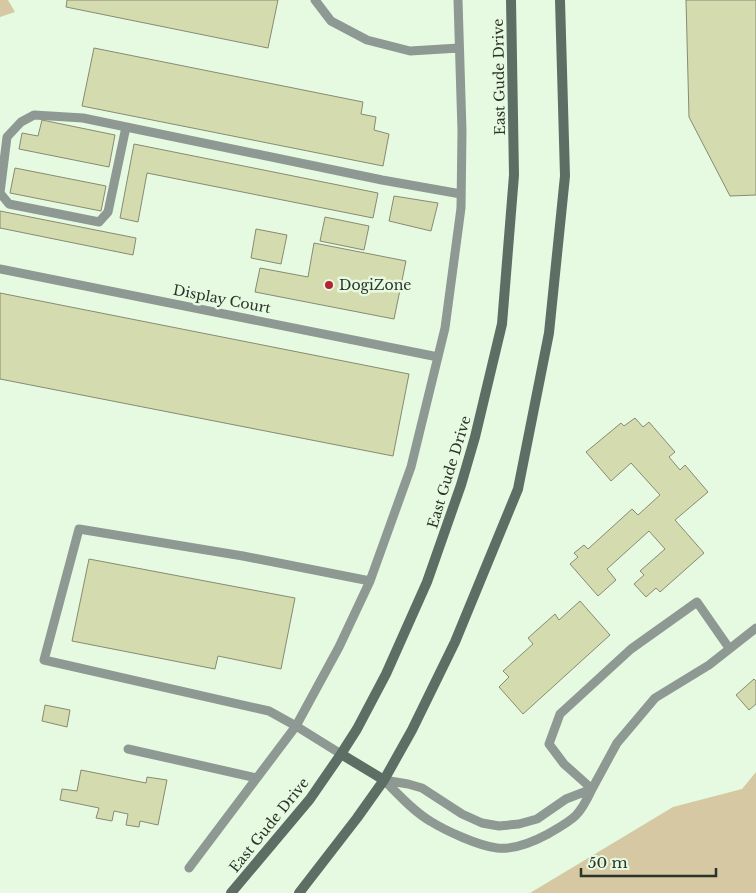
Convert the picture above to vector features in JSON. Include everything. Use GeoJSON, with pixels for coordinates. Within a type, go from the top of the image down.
{"type":"FeatureCollection","features":[{"type":"Feature","properties":{"kind":"main road","name":"East Gude Drive"},"geometry":{"type":"LineString","coordinates":[[231,893],[282,834],[341,754],[386,674],[430,573],[464,475],[502,324],[514,175],[511,0]]}},
{"type":"Feature","properties":{"kind":"main road"},"geometry":{"type":"LineString","coordinates":[[299,893],[384,780],[412,730],[455,642],[518,489],[549,333],[565,176],[560,0]]}},
{"type":"Feature","properties":{"kind":"main road"},"geometry":{"type":"LineString","coordinates":[[341,754],[384,780]]}},
{"type":"Feature","properties":{"kind":"lane"},"geometry":{"type":"LineString","coordinates":[[315,0],[331,20],[366,40],[410,51],[459,48]]}},
{"type":"Feature","properties":{"kind":"lane"},"geometry":{"type":"LineString","coordinates":[[190,868],[296,726],[339,647],[370,581],[411,467],[446,319],[461,208],[462,130],[458,0]]}},
{"type":"Feature","properties":{"kind":"lane"},"geometry":{"type":"LineString","coordinates":[[126,127],[108,212],[99,222],[9,204],[0,192],[7,137],[21,122],[34,115],[83,118],[373,178],[461,194]]}},
{"type":"Feature","properties":{"kind":"lane","name":"Display Court"},"geometry":{"type":"LineString","coordinates":[[0,269],[438,357]]}},
{"type":"Feature","properties":{"kind":"lane"},"geometry":{"type":"LineString","coordinates":[[341,754],[269,711],[44,660],[79,529],[243,556],[370,581]]}},
{"type":"Feature","properties":{"kind":"lane"},"geometry":{"type":"LineString","coordinates":[[592,788],[564,764],[549,744],[560,714],[631,649],[698,602],[729,648]]}},
{"type":"Feature","properties":{"kind":"lane"},"geometry":{"type":"LineString","coordinates":[[384,780],[429,821],[477,843],[498,848],[520,846],[574,819],[585,804],[617,743],[655,698],[709,665],[756,628]]}},
{"type":"Feature","properties":{"kind":"lane"},"geometry":{"type":"LineString","coordinates":[[128,749],[257,778]]}},
{"type":"Feature","properties":{"kind":"lane"},"geometry":{"type":"LineString","coordinates":[[384,780],[422,788],[462,814],[482,823],[499,826],[519,824],[538,819],[566,800],[592,788]]}},
{"type":"Feature","properties":{"kind":"shaded area"},"geometry":{"type":"Polygon","coordinates":[[[0,0],[8,0],[15,12],[0,17],[0,0]]]}},
{"type":"Feature","properties":{"kind":"shaded area"},"geometry":{"type":"Polygon","coordinates":[[[756,772],[756,893],[530,893],[673,807],[742,789],[756,772]]]}},
{"type":"Feature","properties":{"kind":"building"},"geometry":{"type":"Polygon","coordinates":[[[67,0],[278,0],[268,48],[66,7],[67,0]]]}},
{"type":"Feature","properties":{"kind":"building"},"geometry":{"type":"Polygon","coordinates":[[[686,0],[756,0],[756,195],[730,196],[689,117],[686,0]]]}},
{"type":"Feature","properties":{"kind":"building"},"geometry":{"type":"Polygon","coordinates":[[[94,48],[363,102],[361,114],[376,117],[374,130],[389,134],[383,166],[82,106],[94,48]]]}},
{"type":"Feature","properties":{"kind":"building"},"geometry":{"type":"Polygon","coordinates":[[[42,120],[115,135],[109,167],[19,149],[22,133],[38,136],[42,120]]]}},
{"type":"Feature","properties":{"kind":"building"},"geometry":{"type":"Polygon","coordinates":[[[134,144],[378,193],[373,218],[147,173],[138,222],[120,218],[134,144]]]}},
{"type":"Feature","properties":{"kind":"building"},"geometry":{"type":"Polygon","coordinates":[[[15,168],[106,186],[101,211],[10,193],[15,168]]]}},
{"type":"Feature","properties":{"kind":"building"},"geometry":{"type":"Polygon","coordinates":[[[394,196],[438,203],[431,231],[389,221],[394,196]]]}},
{"type":"Feature","properties":{"kind":"building"},"geometry":{"type":"Polygon","coordinates":[[[0,211],[136,238],[133,255],[0,228],[0,211]]]}},
{"type":"Feature","properties":{"kind":"building"},"geometry":{"type":"Polygon","coordinates":[[[325,217],[369,226],[364,250],[320,241],[325,217]]]}},
{"type":"Feature","properties":{"kind":"building"},"geometry":{"type":"Polygon","coordinates":[[[256,229],[287,235],[281,264],[251,258],[256,229]]]}},
{"type":"Feature","properties":{"kind":"building","name":"DogiZone"},"geometry":{"type":"Polygon","coordinates":[[[314,243],[406,261],[394,319],[255,292],[260,268],[308,277],[314,243]]]}},
{"type":"Feature","properties":{"kind":"building"},"geometry":{"type":"Polygon","coordinates":[[[0,293],[409,374],[393,456],[0,379],[0,293]]]}},
{"type":"Feature","properties":{"kind":"building"},"geometry":{"type":"Polygon","coordinates":[[[635,418],[643,427],[649,422],[675,452],[669,457],[680,470],[685,465],[708,492],[675,520],[704,553],[660,592],[656,588],[646,597],[634,584],[644,575],[640,571],[665,549],[649,531],[607,569],[616,580],[598,596],[570,564],[578,557],[574,553],[584,545],[588,549],[632,509],[638,515],[660,495],[631,463],[611,481],[586,452],[621,423],[624,426],[635,418]]]}},
{"type":"Feature","properties":{"kind":"building"},"geometry":{"type":"Polygon","coordinates":[[[89,559],[295,598],[281,669],[218,656],[215,669],[72,641],[89,559]]]}},
{"type":"Feature","properties":{"kind":"building"},"geometry":{"type":"Polygon","coordinates":[[[580,601],[610,635],[523,714],[499,687],[509,677],[503,671],[533,644],[528,638],[555,614],[559,620],[580,601]]]}},
{"type":"Feature","properties":{"kind":"building"},"geometry":{"type":"Polygon","coordinates":[[[754,679],[756,681],[756,704],[749,710],[736,695],[754,679]]]}},
{"type":"Feature","properties":{"kind":"building"},"geometry":{"type":"Polygon","coordinates":[[[45,705],[70,710],[67,727],[42,721],[45,705]]]}},
{"type":"Feature","properties":{"kind":"building"},"geometry":{"type":"Polygon","coordinates":[[[81,770],[146,783],[147,777],[167,780],[158,825],[140,821],[139,827],[126,825],[128,814],[114,811],[112,821],[96,818],[99,808],[60,800],[62,789],[77,791],[81,770]]]}},
{"type":"Feature","properties":{"kind":"place","name":"DogiZone"},"geometry":{"type":"Point","coordinates":[329,285]}}]}
